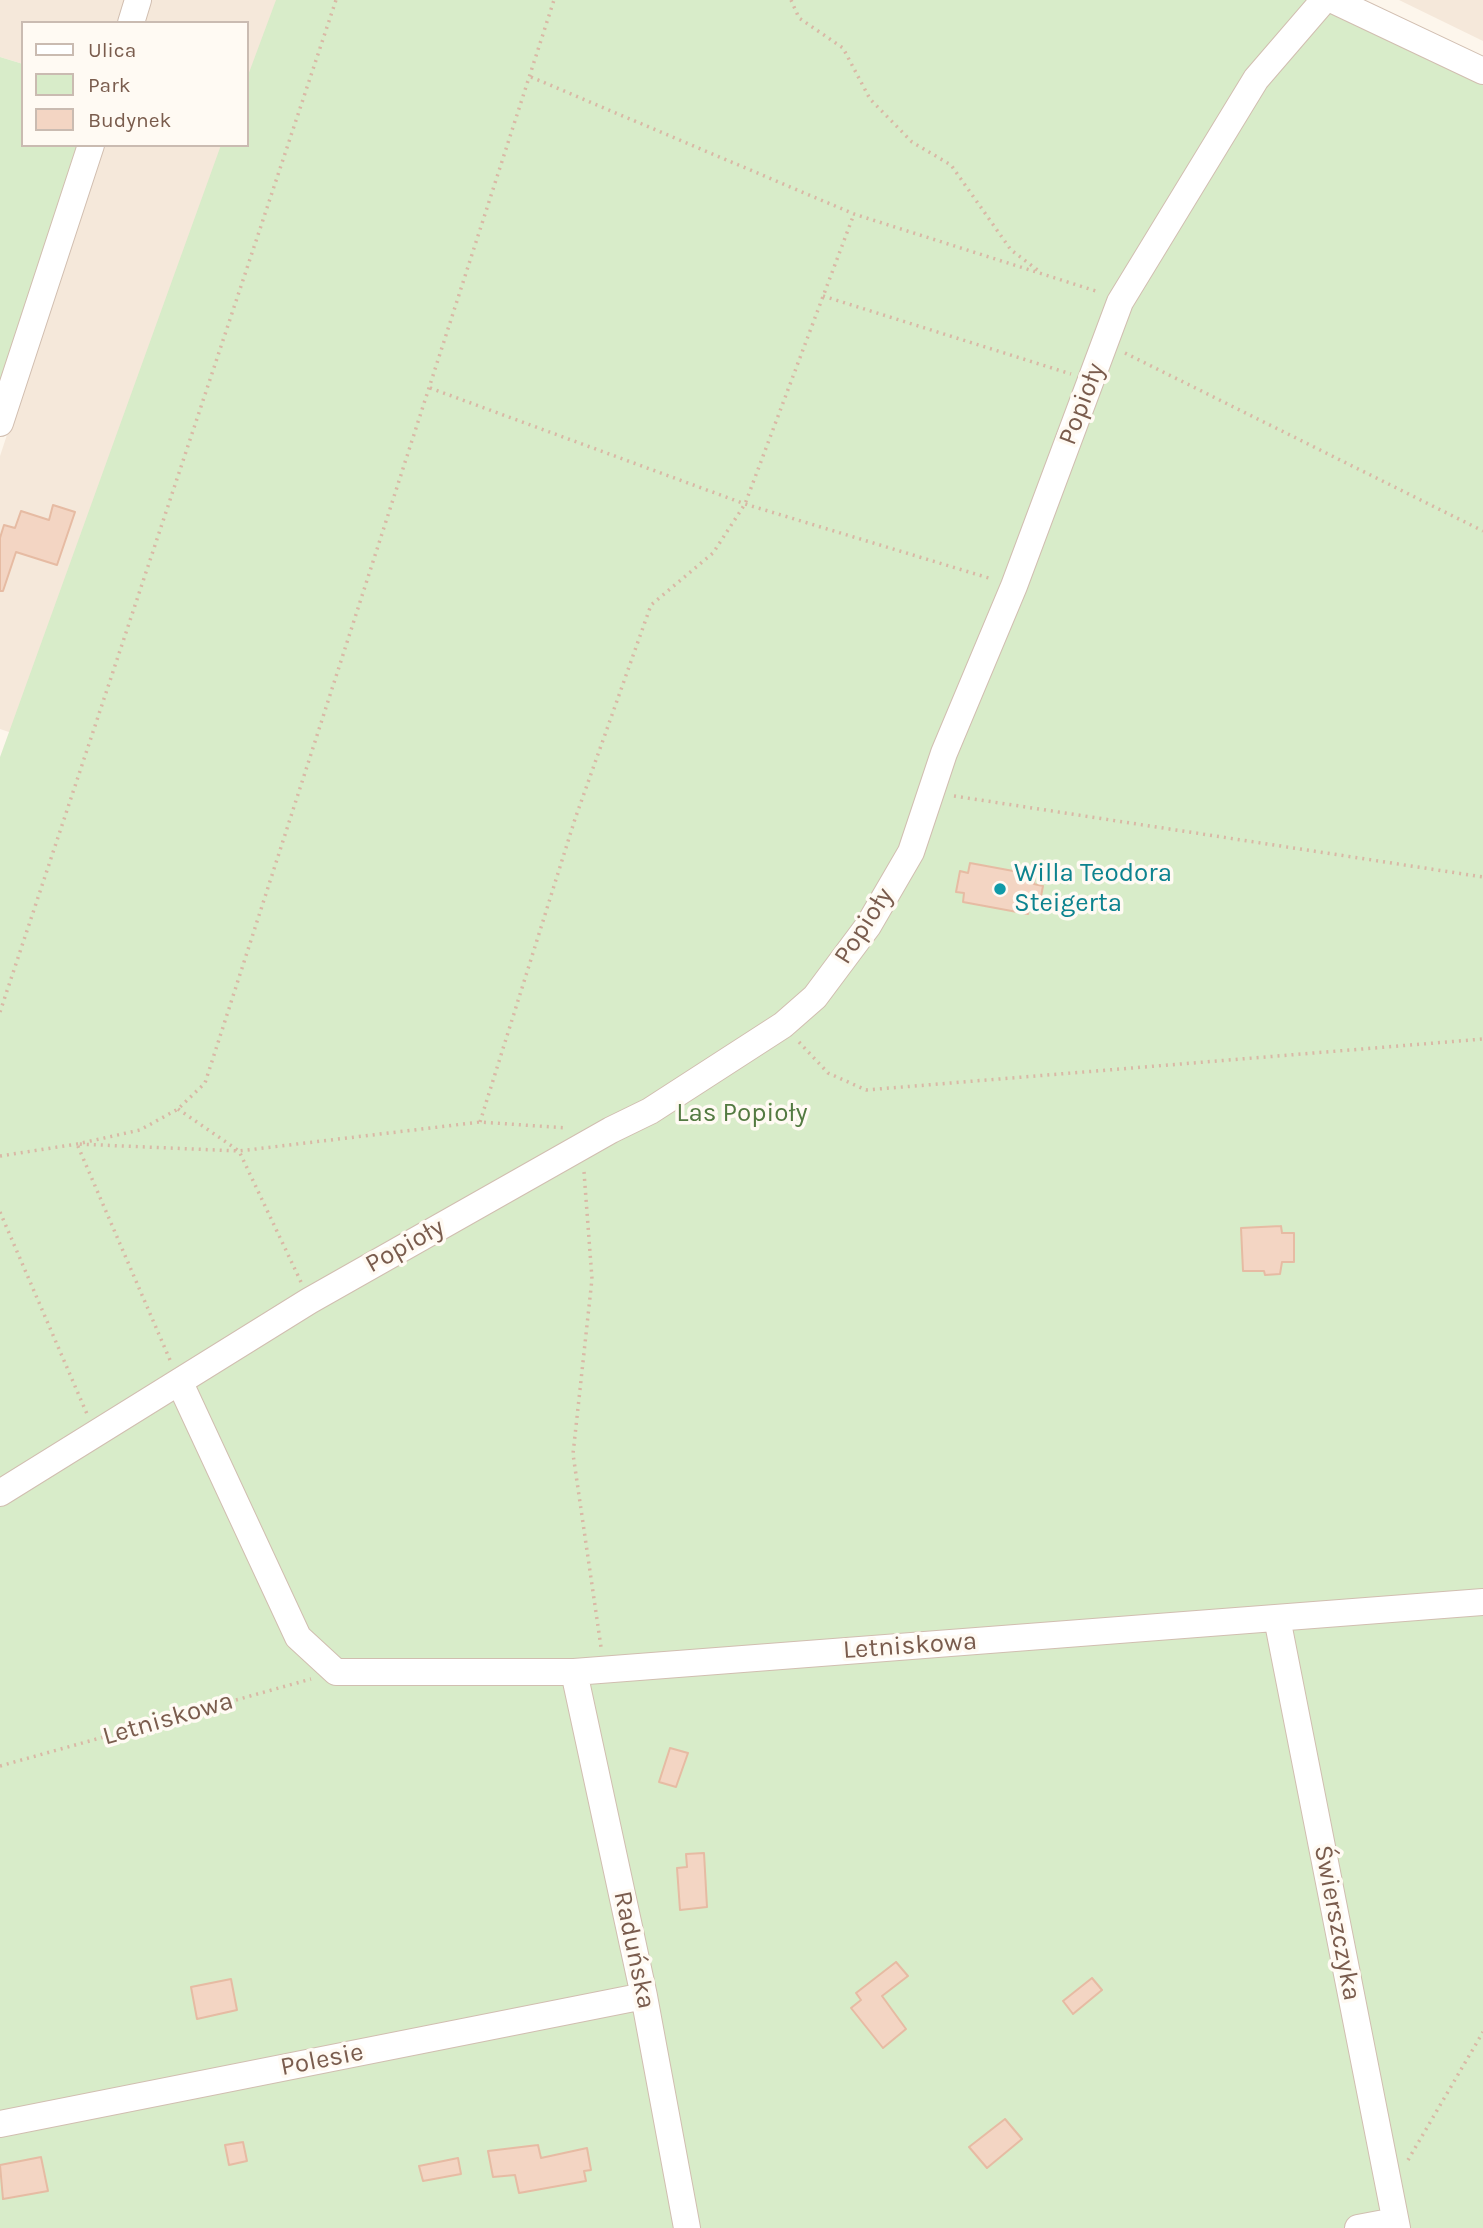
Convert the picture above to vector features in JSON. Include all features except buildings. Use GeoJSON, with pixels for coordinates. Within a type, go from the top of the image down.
{"type":"FeatureCollection","features":[{"type":"Feature","properties":{"kind":"street"},"geometry":{"type":"LineString","coordinates":[[132,21],[138,0]]}},
{"type":"Feature","properties":{"kind":"street","name":"Popioły"},"geometry":{"type":"LineString","coordinates":[[0,1493],[577,1137],[650,1111],[783,1025],[815,997],[868,926],[911,852],[947,745],[1014,586],[1119,302],[1256,79],[1324,0]]}},
{"type":"Feature","properties":{"kind":"street"},"geometry":{"type":"LineString","coordinates":[[1333,0],[1483,71]]}},
{"type":"Feature","properties":{"kind":"street"},"geometry":{"type":"LineString","coordinates":[[0,423],[90,147]]}},
{"type":"Feature","properties":{"kind":"street"},"geometry":{"type":"LineString","coordinates":[[180,1383],[299,1637],[337,1672]]}},
{"type":"Feature","properties":{"kind":"street","name":"Letniskowa"},"geometry":{"type":"LineString","coordinates":[[337,1672],[574,1672],[1483,1602]]}},
{"type":"Feature","properties":{"kind":"street","name":"Świerszczyka"},"geometry":{"type":"LineString","coordinates":[[1277,1618],[1396,2224]]}},
{"type":"Feature","properties":{"kind":"street","name":"Raduńska"},"geometry":{"type":"LineString","coordinates":[[574,1672],[644,1996],[687,2228]]}},
{"type":"Feature","properties":{"kind":"street","name":"Polesie"},"geometry":{"type":"LineString","coordinates":[[0,2124],[644,1996]]}},
{"type":"Feature","properties":{"kind":"street"},"geometry":{"type":"LineString","coordinates":[[1358,2228],[1396,2224]]}},
{"type":"Feature","properties":{"kind":"path"},"geometry":{"type":"LineString","coordinates":[[0,1012],[336,0]]}},
{"type":"Feature","properties":{"kind":"path"},"geometry":{"type":"LineString","coordinates":[[0,1156],[78,1144],[140,1130],[178,1109],[205,1083],[554,0]]}},
{"type":"Feature","properties":{"kind":"path"},"geometry":{"type":"LineString","coordinates":[[791,0],[799,18],[844,48],[870,99],[912,142],[951,165],[1011,250],[1043,274]]}},
{"type":"Feature","properties":{"kind":"path"},"geometry":{"type":"LineString","coordinates":[[531,77],[854,214],[1101,292],[1119,302]]}},
{"type":"Feature","properties":{"kind":"path"},"geometry":{"type":"LineString","coordinates":[[480,1122],[575,819],[651,605],[713,553],[745,504],[854,214]]}},
{"type":"Feature","properties":{"kind":"path"},"geometry":{"type":"LineString","coordinates":[[823,296],[1091,380]]}},
{"type":"Feature","properties":{"kind":"path"},"geometry":{"type":"LineString","coordinates":[[1105,343],[1483,531]]}},
{"type":"Feature","properties":{"kind":"path"},"geometry":{"type":"LineString","coordinates":[[430,388],[745,504],[1014,586]]}},
{"type":"Feature","properties":{"kind":"path"},"geometry":{"type":"LineString","coordinates":[[932,793],[1483,877]]}},
{"type":"Feature","properties":{"kind":"path"},"geometry":{"type":"LineString","coordinates":[[783,1025],[828,1073],[866,1090],[1483,1039]]}},
{"type":"Feature","properties":{"kind":"path"},"geometry":{"type":"LineString","coordinates":[[178,1109],[239,1151],[309,1301]]}},
{"type":"Feature","properties":{"kind":"path"},"geometry":{"type":"LineString","coordinates":[[78,1144],[239,1151],[480,1122],[577,1137],[592,1279],[573,1454],[604,1670]]}},
{"type":"Feature","properties":{"kind":"path"},"geometry":{"type":"LineString","coordinates":[[78,1144],[180,1383]]}},
{"type":"Feature","properties":{"kind":"path"},"geometry":{"type":"LineString","coordinates":[[0,1212],[95,1432]]}},
{"type":"Feature","properties":{"kind":"path","name":"Letniskowa"},"geometry":{"type":"LineString","coordinates":[[0,1766],[337,1672]]}},
{"type":"Feature","properties":{"kind":"path"},"geometry":{"type":"LineString","coordinates":[[1390,2190],[1483,2032]]}},
{"type":"Feature","properties":{"kind":"shaded area"},"geometry":{"type":"Polygon","coordinates":[[[0,0],[131,0],[124,21],[21,21],[21,63],[0,57],[0,0]]]}},
{"type":"Feature","properties":{"kind":"shaded area"},"geometry":{"type":"Polygon","coordinates":[[[151,0],[278,0],[248,91],[248,21],[144,21],[151,0]]]}},
{"type":"Feature","properties":{"kind":"shaded area"},"geometry":{"type":"Polygon","coordinates":[[[1399,0],[1483,0],[1483,41],[1399,0]]]}},
{"type":"Feature","properties":{"kind":"shaded area"},"geometry":{"type":"Polygon","coordinates":[[[102,147],[229,147],[33,740],[0,729],[0,456],[102,147]]]}},
{"type":"Feature","properties":{"kind":"green space","name":"Las Popioły"},"geometry":{"type":"Polygon","coordinates":[[[276,0],[1355,0],[1483,64],[1483,2228],[0,2228],[0,757],[220,147],[248,147],[248,75],[276,0]]]}},
{"type":"Feature","properties":{"kind":"green space"},"geometry":{"type":"Polygon","coordinates":[[[0,57],[21,63],[21,147],[80,147],[0,382],[0,57]]]}},
{"type":"Feature","properties":{"kind":"place","name":"Willa Teodora Steigerta"},"geometry":{"type":"Point","coordinates":[1000,889]}}]}
